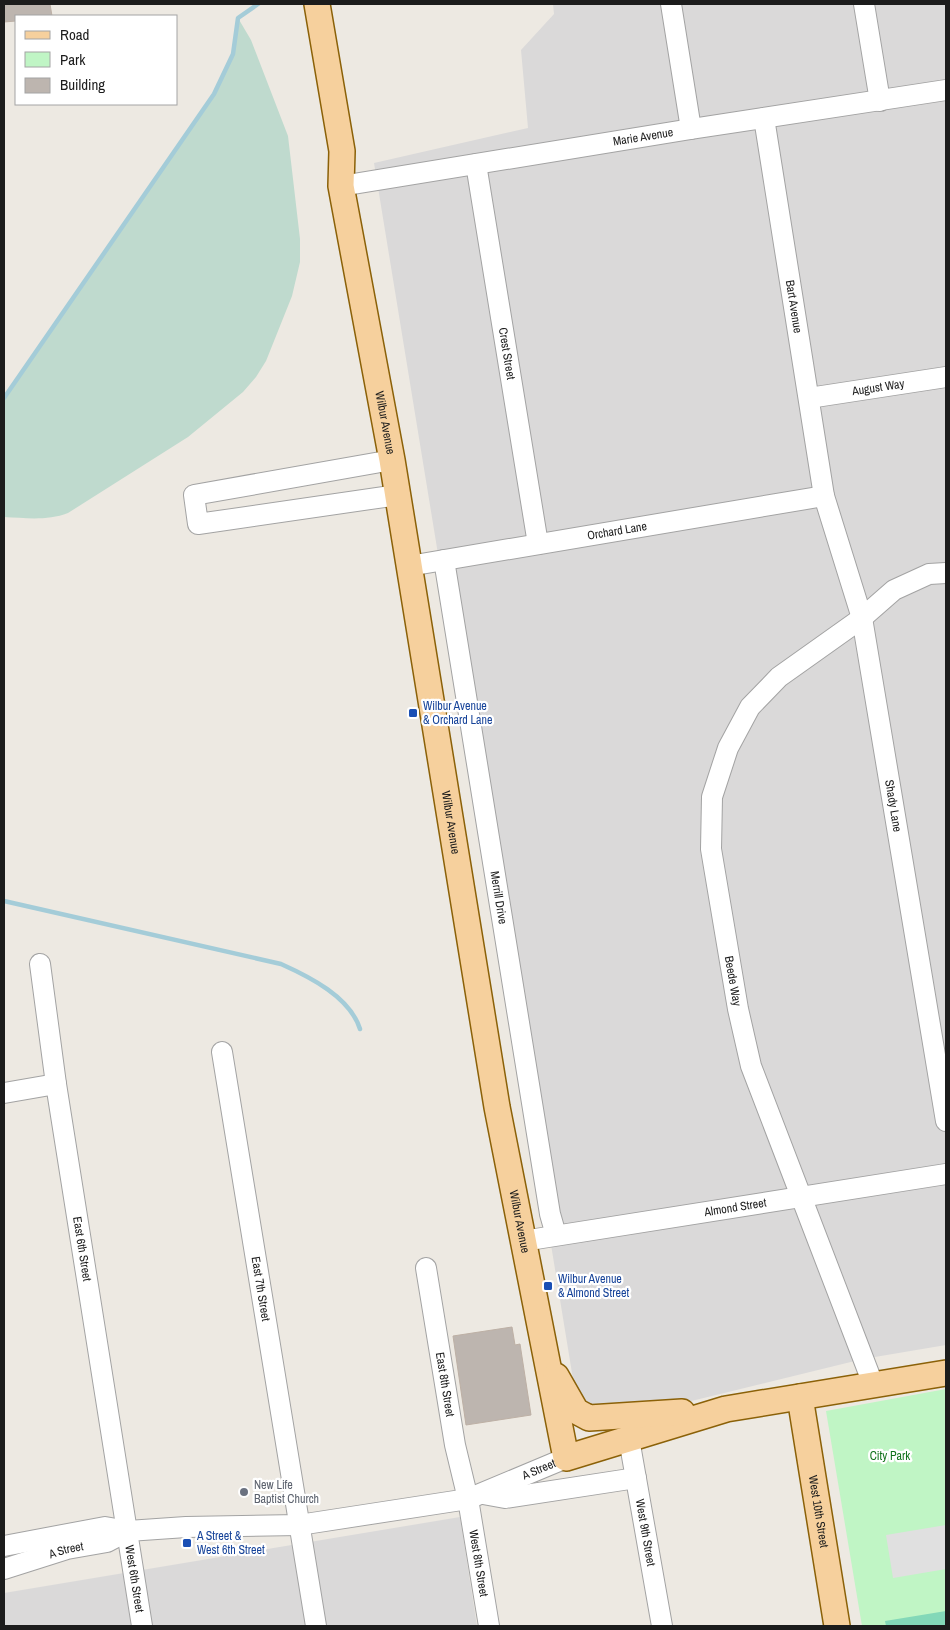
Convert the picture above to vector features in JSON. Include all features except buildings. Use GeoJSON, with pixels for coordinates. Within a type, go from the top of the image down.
{"type":"FeatureCollection","features":[{"type":"Feature","properties":{"kind":"main road","name":"Wilbur Avenue"},"geometry":{"type":"LineString","coordinates":[[302,4],[327,155],[341,186]]}},
{"type":"Feature","properties":{"kind":"main road","name":"Wilbur Avenue"},"geometry":{"type":"LineString","coordinates":[[317,4],[342,151],[341,186],[398,495],[497,1107],[566,1458]]}},
{"type":"Feature","properties":{"kind":"main road"},"geometry":{"type":"LineString","coordinates":[[544,1349],[572,1404],[576,1410],[589,1418],[726,1409]]}},
{"type":"Feature","properties":{"kind":"main road","name":"A Street"},"geometry":{"type":"LineString","coordinates":[[566,1458],[726,1409],[946,1373]]}},
{"type":"Feature","properties":{"kind":"main road","name":"West 10th Street"},"geometry":{"type":"LineString","coordinates":[[800,1397],[837,1626]]}},
{"type":"Feature","properties":{"kind":"street"},"geometry":{"type":"LineString","coordinates":[[671,4],[691,129]]}},
{"type":"Feature","properties":{"kind":"street"},"geometry":{"type":"LineString","coordinates":[[864,4],[880,101]]}},
{"type":"Feature","properties":{"kind":"street","name":"Marie Avenue"},"geometry":{"type":"LineString","coordinates":[[341,186],[691,129],[946,93]]}},
{"type":"Feature","properties":{"kind":"street","name":"Bart Avenue"},"geometry":{"type":"LineString","coordinates":[[764,118],[824,496]]}},
{"type":"Feature","properties":{"kind":"street","name":"Crest Street"},"geometry":{"type":"LineString","coordinates":[[476,164],[538,544]]}},
{"type":"Feature","properties":{"kind":"street","name":"August Way"},"geometry":{"type":"LineString","coordinates":[[809,398],[946,377]]}},
{"type":"Feature","properties":{"kind":"street"},"geometry":{"type":"LineString","coordinates":[[392,460],[194,494],[198,524],[398,495]]}},
{"type":"Feature","properties":{"kind":"street","name":"Orchard Lane"},"geometry":{"type":"LineString","coordinates":[[410,566],[824,496]]}},
{"type":"Feature","properties":{"kind":"street","name":"Shady Lane"},"geometry":{"type":"LineString","coordinates":[[824,496],[862,618],[946,1120]]}},
{"type":"Feature","properties":{"kind":"street","name":"Merrill Drive"},"geometry":{"type":"LineString","coordinates":[[444,560],[550,1214],[556,1235]]}},
{"type":"Feature","properties":{"kind":"street","name":"Beede Way"},"geometry":{"type":"LineString","coordinates":[[873,1384],[750,1066],[710,849],[712,797],[728,748],[750,708],[779,677],[862,618],[894,590],[930,574],[946,573]]}},
{"type":"Feature","properties":{"kind":"street","name":"East 6th Street"},"geometry":{"type":"LineString","coordinates":[[40,964],[56,1084],[128,1531]]}},
{"type":"Feature","properties":{"kind":"street","name":"East 7th Street"},"geometry":{"type":"LineString","coordinates":[[222,1052],[316,1626]]}},
{"type":"Feature","properties":{"kind":"street"},"geometry":{"type":"LineString","coordinates":[[4,1093],[56,1084]]}},
{"type":"Feature","properties":{"kind":"street","name":"Almond Street"},"geometry":{"type":"LineString","coordinates":[[523,1241],[799,1195],[946,1174]]}},
{"type":"Feature","properties":{"kind":"street","name":"East 8th Street"},"geometry":{"type":"LineString","coordinates":[[426,1268],[455,1446],[475,1496]]}},
{"type":"Feature","properties":{"kind":"street","name":"West 9th Street"},"geometry":{"type":"LineString","coordinates":[[629,1439],[662,1626]]}},
{"type":"Feature","properties":{"kind":"street","name":"A Street"},"geometry":{"type":"LineString","coordinates":[[4,1546],[105,1526],[128,1531],[186,1527],[300,1525],[475,1496],[566,1458]]}},
{"type":"Feature","properties":{"kind":"street"},"geometry":{"type":"LineString","coordinates":[[475,1496],[505,1498],[636,1478]]}},
{"type":"Feature","properties":{"kind":"street","name":"West 8th Street"},"geometry":{"type":"LineString","coordinates":[[475,1496],[489,1626]]}},
{"type":"Feature","properties":{"kind":"street","name":"A Street"},"geometry":{"type":"LineString","coordinates":[[4,1569],[68,1549],[108,1542],[128,1531]]}},
{"type":"Feature","properties":{"kind":"street","name":"West 6th Street"},"geometry":{"type":"LineString","coordinates":[[128,1531],[142,1626]]}},
{"type":"Feature","properties":{"kind":"shaded area"},"geometry":{"type":"Polygon","coordinates":[[[553,4],[946,4],[946,1345],[863,1359],[581,1428],[374,163],[528,128],[521,50],[554,14],[553,4]]]}},
{"type":"Feature","properties":{"kind":"shaded area"},"geometry":{"type":"Polygon","coordinates":[[[460,1517],[477,1626],[4,1626],[4,1593],[460,1517]]]}},
{"type":"Feature","properties":{"kind":"shaded area"},"geometry":{"type":"Polygon","coordinates":[[[946,1525],[946,1569],[893,1578],[886,1535],[946,1525]]]}},
{"type":"Feature","properties":{"kind":"green space"},"geometry":{"type":"Polygon","coordinates":[[[238,18],[251,40],[288,136],[300,239],[300,262],[292,296],[266,361],[256,377],[243,392],[188,437],[68,513],[44,518],[4,517],[4,398],[214,94],[233,54],[238,18]]]}},
{"type":"Feature","properties":{"kind":"green space","name":"City Park"},"geometry":{"type":"Polygon","coordinates":[[[946,1389],[946,1626],[862,1626],[826,1411],[946,1389]]]}},
{"type":"Feature","properties":{"kind":"green space"},"geometry":{"type":"Polygon","coordinates":[[[946,1611],[946,1626],[886,1626],[885,1621],[946,1611]]]}},
{"type":"Feature","properties":{"kind":"waterway"},"geometry":{"type":"LineString","coordinates":[[4,398],[214,94],[233,54],[238,18],[258,4]]}},
{"type":"Feature","properties":{"kind":"waterway"},"geometry":{"type":"LineString","coordinates":[[4,901],[281,964],[328,989],[348,1007],[360,1029]]}},
{"type":"Feature","properties":{"kind":"place","name":"Wilbur Avenue & Orchard Lane"},"geometry":{"type":"Point","coordinates":[413,713]}},
{"type":"Feature","properties":{"kind":"place","name":"Wilbur Avenue & Almond Street"},"geometry":{"type":"Point","coordinates":[548,1286]}},
{"type":"Feature","properties":{"kind":"place","name":"New Life Baptist Church"},"geometry":{"type":"Point","coordinates":[244,1492]}},
{"type":"Feature","properties":{"kind":"place","name":"A Street & West 6th Street"},"geometry":{"type":"Point","coordinates":[187,1543]}}]}
